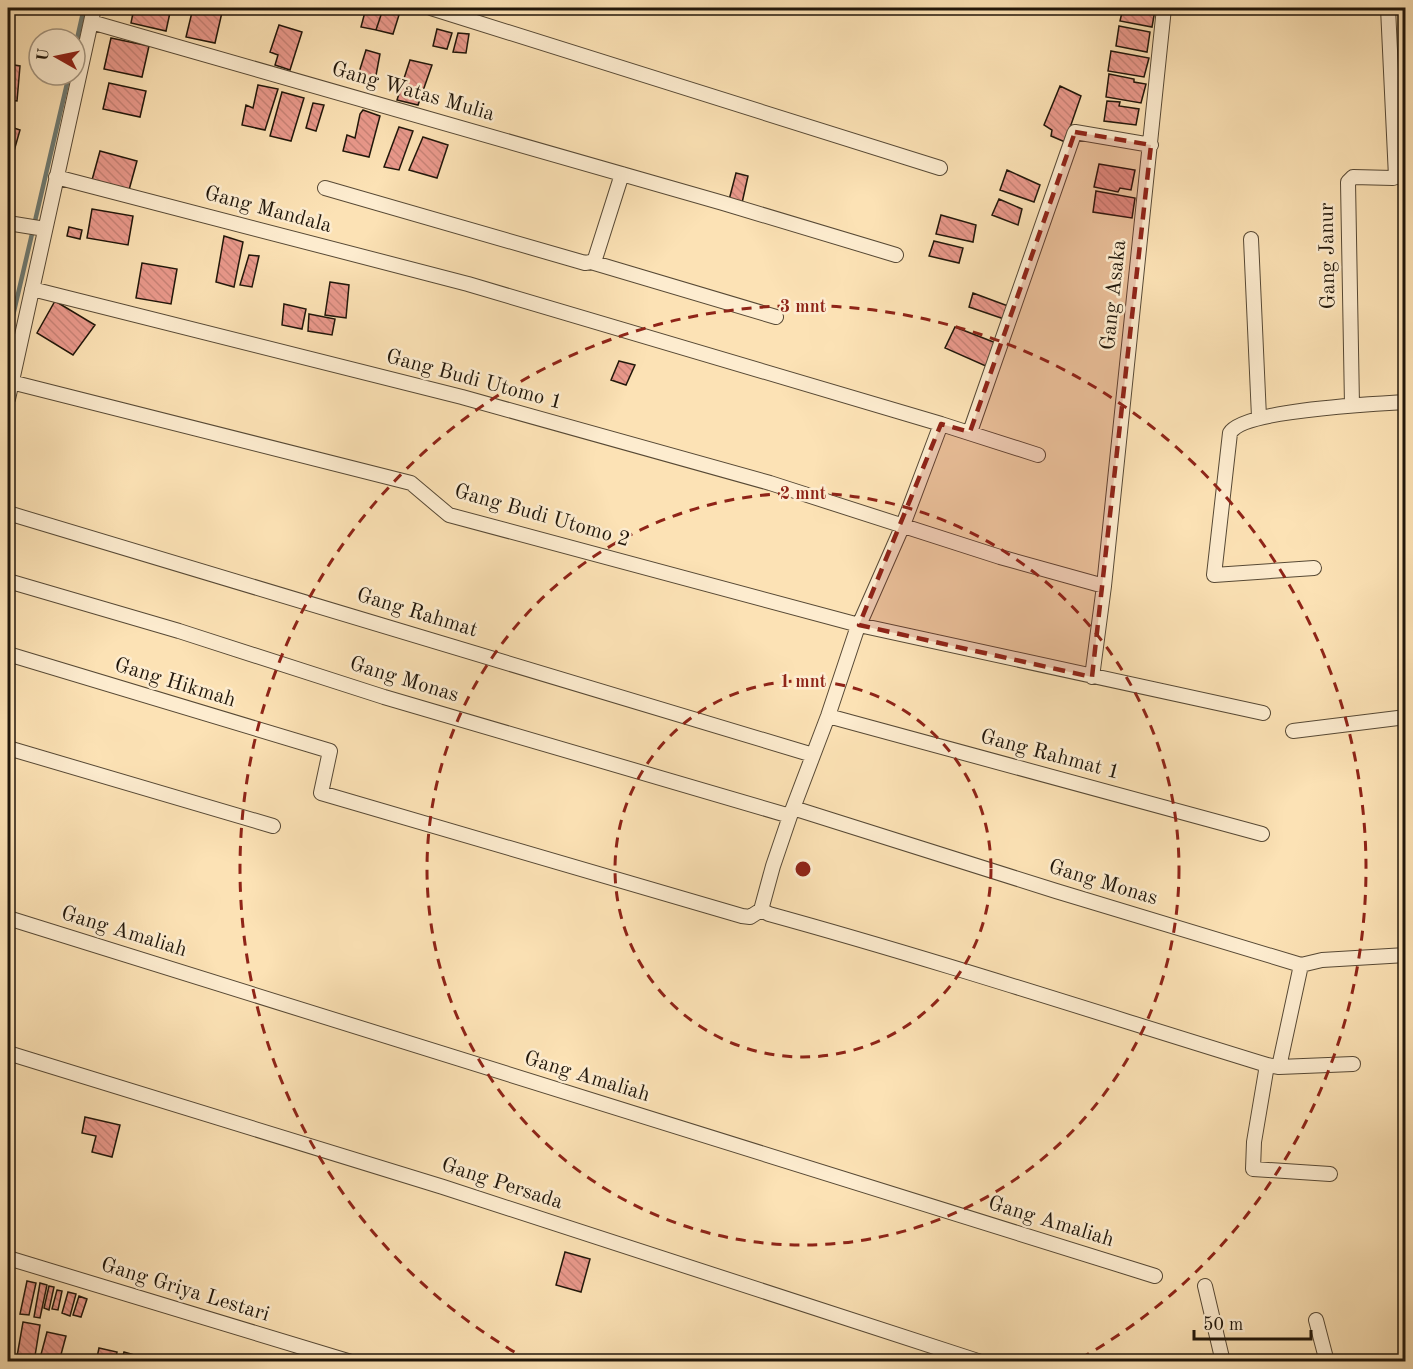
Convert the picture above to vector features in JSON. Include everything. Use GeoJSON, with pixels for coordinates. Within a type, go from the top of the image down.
{"type":"FeatureCollection","features":[{"type":"Feature","properties":{"kind":"street"},"geometry":{"type":"LineString","coordinates":[[8,399],[14,340],[32,289],[94,8]]}},
{"type":"Feature","properties":{"kind":"street"},"geometry":{"type":"LineString","coordinates":[[431,8],[940,168]]}},
{"type":"Feature","properties":{"kind":"street","name":"Gang Asaka"},"geometry":{"type":"LineString","coordinates":[[1092,677],[1104,586],[1164,8]]}},
{"type":"Feature","properties":{"kind":"street","name":"Gang Janur"},"geometry":{"type":"LineString","coordinates":[[1353,405],[1348,182],[1353,177],[1396,177],[1388,8]]}},
{"type":"Feature","properties":{"kind":"street","name":"Gang Watas Mulia"},"geometry":{"type":"LineString","coordinates":[[91,22],[723,203],[896,255]]}},
{"type":"Feature","properties":{"kind":"street"},"geometry":{"type":"LineString","coordinates":[[970,432],[1074,134],[1076,132],[1151,145]]}},
{"type":"Feature","properties":{"kind":"street"},"geometry":{"type":"LineString","coordinates":[[591,262],[595,259],[622,174]]}},
{"type":"Feature","properties":{"kind":"street","name":"Gang Mandala"},"geometry":{"type":"LineString","coordinates":[[57,177],[468,284],[970,432],[1038,455]]}},
{"type":"Feature","properties":{"kind":"street"},"geometry":{"type":"LineString","coordinates":[[325,188],[585,263],[591,262],[776,317]]}},
{"type":"Feature","properties":{"kind":"street"},"geometry":{"type":"LineString","coordinates":[[8,223],[45,229]]}},
{"type":"Feature","properties":{"kind":"street"},"geometry":{"type":"LineString","coordinates":[[1251,239],[1260,417]]}},
{"type":"Feature","properties":{"kind":"street","name":"Gang Budi Utomo 1"},"geometry":{"type":"LineString","coordinates":[[32,289],[462,397],[770,483],[1000,557],[1104,586]]}},
{"type":"Feature","properties":{"kind":"street","name":"Gang Budi Utomo 2"},"geometry":{"type":"LineString","coordinates":[[11,382],[411,483],[449,515],[859,625],[1263,713]]}},
{"type":"Feature","properties":{"kind":"street"},"geometry":{"type":"LineString","coordinates":[[1314,568],[1214,575],[1230,433],[1237,426],[1260,417],[1353,405],[1406,402]]}},
{"type":"Feature","properties":{"kind":"street"},"geometry":{"type":"LineString","coordinates":[[941,424],[903,525],[859,625],[828,716],[791,812],[760,906],[761,910],[903,951],[1067,1004],[1273,1066],[1353,1064]]}},
{"type":"Feature","properties":{"kind":"street","name":"Gang Rahmat"},"geometry":{"type":"LineString","coordinates":[[8,513],[813,755]]}},
{"type":"Feature","properties":{"kind":"street","name":"Gang Monas"},"geometry":{"type":"LineString","coordinates":[[8,581],[179,631],[384,697],[791,812],[1301,965],[1322,960],[1406,955]]}},
{"type":"Feature","properties":{"kind":"street","name":"Gang Hikmah"},"geometry":{"type":"LineString","coordinates":[[8,654],[330,751],[321,793],[742,916],[750,917],[761,910]]}},
{"type":"Feature","properties":{"kind":"street","name":"Gang Rahmat 1"},"geometry":{"type":"LineString","coordinates":[[828,716],[1262,834]]}},
{"type":"Feature","properties":{"kind":"street"},"geometry":{"type":"LineString","coordinates":[[1293,731],[1406,717]]}},
{"type":"Feature","properties":{"kind":"street"},"geometry":{"type":"LineString","coordinates":[[8,748],[273,826]]}},
{"type":"Feature","properties":{"kind":"street","name":"Gang Amaliah"},"geometry":{"type":"LineString","coordinates":[[8,918],[1155,1276]]}},
{"type":"Feature","properties":{"kind":"street"},"geometry":{"type":"LineString","coordinates":[[1301,965],[1254,1142],[1252,1169],[1330,1174]]}},
{"type":"Feature","properties":{"kind":"street","name":"Gang Persada"},"geometry":{"type":"LineString","coordinates":[[8,1053],[443,1187],[981,1362]]}},
{"type":"Feature","properties":{"kind":"street","name":"Gang Griya Lestari"},"geometry":{"type":"LineString","coordinates":[[8,1258],[351,1362]]}},
{"type":"Feature","properties":{"kind":"street"},"geometry":{"type":"LineString","coordinates":[[1205,1286],[1223,1362]]}},
{"type":"Feature","properties":{"kind":"street"},"geometry":{"type":"LineString","coordinates":[[1316,1320],[1327,1362]]}},
{"type":"Feature","properties":{"kind":"highlighted area"},"geometry":{"type":"Polygon","coordinates":[[[1075,132],[1151,145],[1092,677],[859,625],[941,424],[970,432],[1075,132]]]}},
{"type":"Feature","properties":{"kind":"building"},"geometry":{"type":"Polygon","coordinates":[[[134,8],[171,8],[166,31],[131,23],[134,8]]]}},
{"type":"Feature","properties":{"kind":"building"},"geometry":{"type":"Polygon","coordinates":[[[193,8],[223,8],[215,43],[186,37],[193,8]]]}},
{"type":"Feature","properties":{"kind":"building"},"geometry":{"type":"Polygon","coordinates":[[[366,8],[383,9],[376,30],[361,27],[366,8]]]}},
{"type":"Feature","properties":{"kind":"building"},"geometry":{"type":"Polygon","coordinates":[[[1123,8],[1155,10],[1152,27],[1120,21],[1123,8]]]}},
{"type":"Feature","properties":{"kind":"building"},"geometry":{"type":"Polygon","coordinates":[[[383,9],[399,15],[393,34],[376,30],[383,9]]]}},
{"type":"Feature","properties":{"kind":"building"},"geometry":{"type":"Polygon","coordinates":[[[279,25],[302,32],[290,70],[275,65],[278,55],[270,52],[279,25]]]}},
{"type":"Feature","properties":{"kind":"building"},"geometry":{"type":"Polygon","coordinates":[[[1119,26],[1150,32],[1147,52],[1116,46],[1119,26]]]}},
{"type":"Feature","properties":{"kind":"building"},"geometry":{"type":"Polygon","coordinates":[[[437,29],[452,33],[447,49],[433,46],[437,29]]]}},
{"type":"Feature","properties":{"kind":"building"},"geometry":{"type":"Polygon","coordinates":[[[458,33],[469,34],[466,53],[453,52],[458,33]]]}},
{"type":"Feature","properties":{"kind":"building"},"geometry":{"type":"Polygon","coordinates":[[[111,38],[149,46],[142,77],[104,69],[111,38]]]}},
{"type":"Feature","properties":{"kind":"building"},"geometry":{"type":"Polygon","coordinates":[[[1399,42],[1406,42],[1406,62],[1401,62],[1399,42]]]}},
{"type":"Feature","properties":{"kind":"building"},"geometry":{"type":"Polygon","coordinates":[[[366,50],[380,54],[374,86],[356,82],[366,50]]]}},
{"type":"Feature","properties":{"kind":"building"},"geometry":{"type":"Polygon","coordinates":[[[1111,51],[1149,58],[1144,77],[1108,71],[1111,51]]]}},
{"type":"Feature","properties":{"kind":"building"},"geometry":{"type":"Polygon","coordinates":[[[410,60],[432,65],[418,105],[397,100],[410,60]]]}},
{"type":"Feature","properties":{"kind":"building"},"geometry":{"type":"Polygon","coordinates":[[[8,64],[20,66],[17,101],[8,100],[8,64]]]}},
{"type":"Feature","properties":{"kind":"building"},"geometry":{"type":"Polygon","coordinates":[[[1109,74],[1146,84],[1141,103],[1106,97],[1109,74]]]}},
{"type":"Feature","properties":{"kind":"building"},"geometry":{"type":"Polygon","coordinates":[[[109,83],[146,91],[140,117],[103,109],[109,83]]]}},
{"type":"Feature","properties":{"kind":"building"},"geometry":{"type":"Polygon","coordinates":[[[258,85],[278,89],[265,130],[242,125],[246,105],[253,108],[258,85]]]}},
{"type":"Feature","properties":{"kind":"building"},"geometry":{"type":"Polygon","coordinates":[[[1060,86],[1081,96],[1065,142],[1051,136],[1052,130],[1044,125],[1060,86]]]}},
{"type":"Feature","properties":{"kind":"building"},"geometry":{"type":"Polygon","coordinates":[[[282,92],[304,98],[291,141],[270,136],[282,92]]]}},
{"type":"Feature","properties":{"kind":"building"},"geometry":{"type":"Polygon","coordinates":[[[1107,101],[1120,102],[1119,106],[1139,109],[1136,125],[1104,121],[1107,101]]]}},
{"type":"Feature","properties":{"kind":"building"},"geometry":{"type":"Polygon","coordinates":[[[313,103],[324,105],[316,131],[306,128],[313,103]]]}},
{"type":"Feature","properties":{"kind":"building"},"geometry":{"type":"Polygon","coordinates":[[[363,110],[380,116],[369,157],[343,151],[347,135],[355,138],[363,110]]]}},
{"type":"Feature","properties":{"kind":"building"},"geometry":{"type":"Polygon","coordinates":[[[8,126],[20,130],[14,151],[8,149],[8,126]]]}},
{"type":"Feature","properties":{"kind":"building"},"geometry":{"type":"Polygon","coordinates":[[[399,127],[413,131],[399,170],[384,167],[399,127]]]}},
{"type":"Feature","properties":{"kind":"building"},"geometry":{"type":"Polygon","coordinates":[[[423,137],[448,145],[437,178],[409,170],[423,137]]]}},
{"type":"Feature","properties":{"kind":"building"},"geometry":{"type":"Polygon","coordinates":[[[100,151],[137,161],[129,190],[92,180],[100,151]]]}},
{"type":"Feature","properties":{"kind":"building"},"geometry":{"type":"Polygon","coordinates":[[[1099,164],[1135,170],[1131,190],[1120,188],[1118,192],[1094,187],[1099,164]]]}},
{"type":"Feature","properties":{"kind":"building"},"geometry":{"type":"Polygon","coordinates":[[[1007,170],[1040,185],[1034,202],[1000,190],[1007,170]]]}},
{"type":"Feature","properties":{"kind":"building"},"geometry":{"type":"Polygon","coordinates":[[[736,173],[748,176],[742,203],[729,200],[736,173]]]}},
{"type":"Feature","properties":{"kind":"building"},"geometry":{"type":"Polygon","coordinates":[[[1096,191],[1135,198],[1132,218],[1093,212],[1096,191]]]}},
{"type":"Feature","properties":{"kind":"building"},"geometry":{"type":"Polygon","coordinates":[[[999,199],[1022,209],[1018,225],[992,215],[999,199]]]}},
{"type":"Feature","properties":{"kind":"building"},"geometry":{"type":"Polygon","coordinates":[[[92,209],[133,216],[128,245],[87,238],[92,209]]]}},
{"type":"Feature","properties":{"kind":"building"},"geometry":{"type":"Polygon","coordinates":[[[941,215],[976,225],[973,242],[936,234],[941,215]]]}},
{"type":"Feature","properties":{"kind":"building"},"geometry":{"type":"Polygon","coordinates":[[[69,227],[82,230],[80,239],[67,236],[69,227]]]}},
{"type":"Feature","properties":{"kind":"building"},"geometry":{"type":"Polygon","coordinates":[[[224,236],[243,242],[234,287],[216,282],[224,236]]]}},
{"type":"Feature","properties":{"kind":"building"},"geometry":{"type":"Polygon","coordinates":[[[934,241],[963,248],[959,263],[929,256],[934,241]]]}},
{"type":"Feature","properties":{"kind":"building"},"geometry":{"type":"Polygon","coordinates":[[[249,255],[259,256],[252,287],[240,285],[249,255]]]}},
{"type":"Feature","properties":{"kind":"building"},"geometry":{"type":"Polygon","coordinates":[[[142,263],[177,269],[171,304],[136,298],[142,263]]]}},
{"type":"Feature","properties":{"kind":"building"},"geometry":{"type":"Polygon","coordinates":[[[330,282],[349,285],[346,318],[325,315],[330,282]]]}},
{"type":"Feature","properties":{"kind":"building"},"geometry":{"type":"Polygon","coordinates":[[[973,293],[1008,306],[1004,319],[969,307],[973,293]]]}},
{"type":"Feature","properties":{"kind":"building"},"geometry":{"type":"Polygon","coordinates":[[[55,301],[95,325],[73,355],[37,333],[55,301]]]}},
{"type":"Feature","properties":{"kind":"building"},"geometry":{"type":"Polygon","coordinates":[[[284,304],[306,309],[302,329],[282,325],[284,304]]]}},
{"type":"Feature","properties":{"kind":"building"},"geometry":{"type":"Polygon","coordinates":[[[309,314],[335,319],[332,335],[308,331],[309,314]]]}},
{"type":"Feature","properties":{"kind":"building"},"geometry":{"type":"Polygon","coordinates":[[[955,327],[996,343],[988,367],[945,348],[955,327]]]}},
{"type":"Feature","properties":{"kind":"building"},"geometry":{"type":"Polygon","coordinates":[[[619,361],[635,365],[626,385],[611,380],[619,361]]]}},
{"type":"Feature","properties":{"kind":"building"},"geometry":{"type":"Polygon","coordinates":[[[85,1117],[120,1125],[112,1157],[92,1152],[96,1136],[82,1133],[85,1117]]]}},
{"type":"Feature","properties":{"kind":"building"},"geometry":{"type":"Polygon","coordinates":[[[565,1252],[590,1259],[581,1292],[556,1285],[565,1252]]]}},
{"type":"Feature","properties":{"kind":"building"},"geometry":{"type":"Polygon","coordinates":[[[27,1281],[36,1283],[29,1315],[20,1314],[27,1281]]]}},
{"type":"Feature","properties":{"kind":"building"},"geometry":{"type":"Polygon","coordinates":[[[40,1283],[47,1285],[40,1318],[34,1317],[40,1283]]]}},
{"type":"Feature","properties":{"kind":"building"},"geometry":{"type":"Polygon","coordinates":[[[49,1286],[54,1287],[49,1310],[44,1308],[49,1286]]]}},
{"type":"Feature","properties":{"kind":"building"},"geometry":{"type":"Polygon","coordinates":[[[57,1290],[62,1291],[58,1310],[52,1309],[57,1290]]]}},
{"type":"Feature","properties":{"kind":"building"},"geometry":{"type":"Polygon","coordinates":[[[68,1292],[76,1294],[70,1316],[62,1313],[68,1292]]]}},
{"type":"Feature","properties":{"kind":"building"},"geometry":{"type":"Polygon","coordinates":[[[79,1296],[87,1299],[81,1317],[73,1315],[79,1296]]]}},
{"type":"Feature","properties":{"kind":"building"},"geometry":{"type":"Polygon","coordinates":[[[23,1322],[40,1325],[34,1362],[16,1362],[23,1322]]]}},
{"type":"Feature","properties":{"kind":"building"},"geometry":{"type":"Polygon","coordinates":[[[47,1332],[66,1336],[59,1362],[39,1362],[47,1332]]]}},
{"type":"Feature","properties":{"kind":"building"},"geometry":{"type":"Polygon","coordinates":[[[99,1348],[117,1352],[115,1362],[96,1362],[99,1348]]]}},
{"type":"Feature","properties":{"kind":"building"},"geometry":{"type":"Polygon","coordinates":[[[124,1352],[145,1358],[144,1362],[121,1362],[124,1352]]]}},
{"type":"Feature","properties":{"kind":"waterway"},"geometry":{"type":"LineString","coordinates":[[80,27],[84,8]]}},
{"type":"Feature","properties":{"kind":"waterway"},"geometry":{"type":"LineString","coordinates":[[8,337],[66,87]]}}]}
